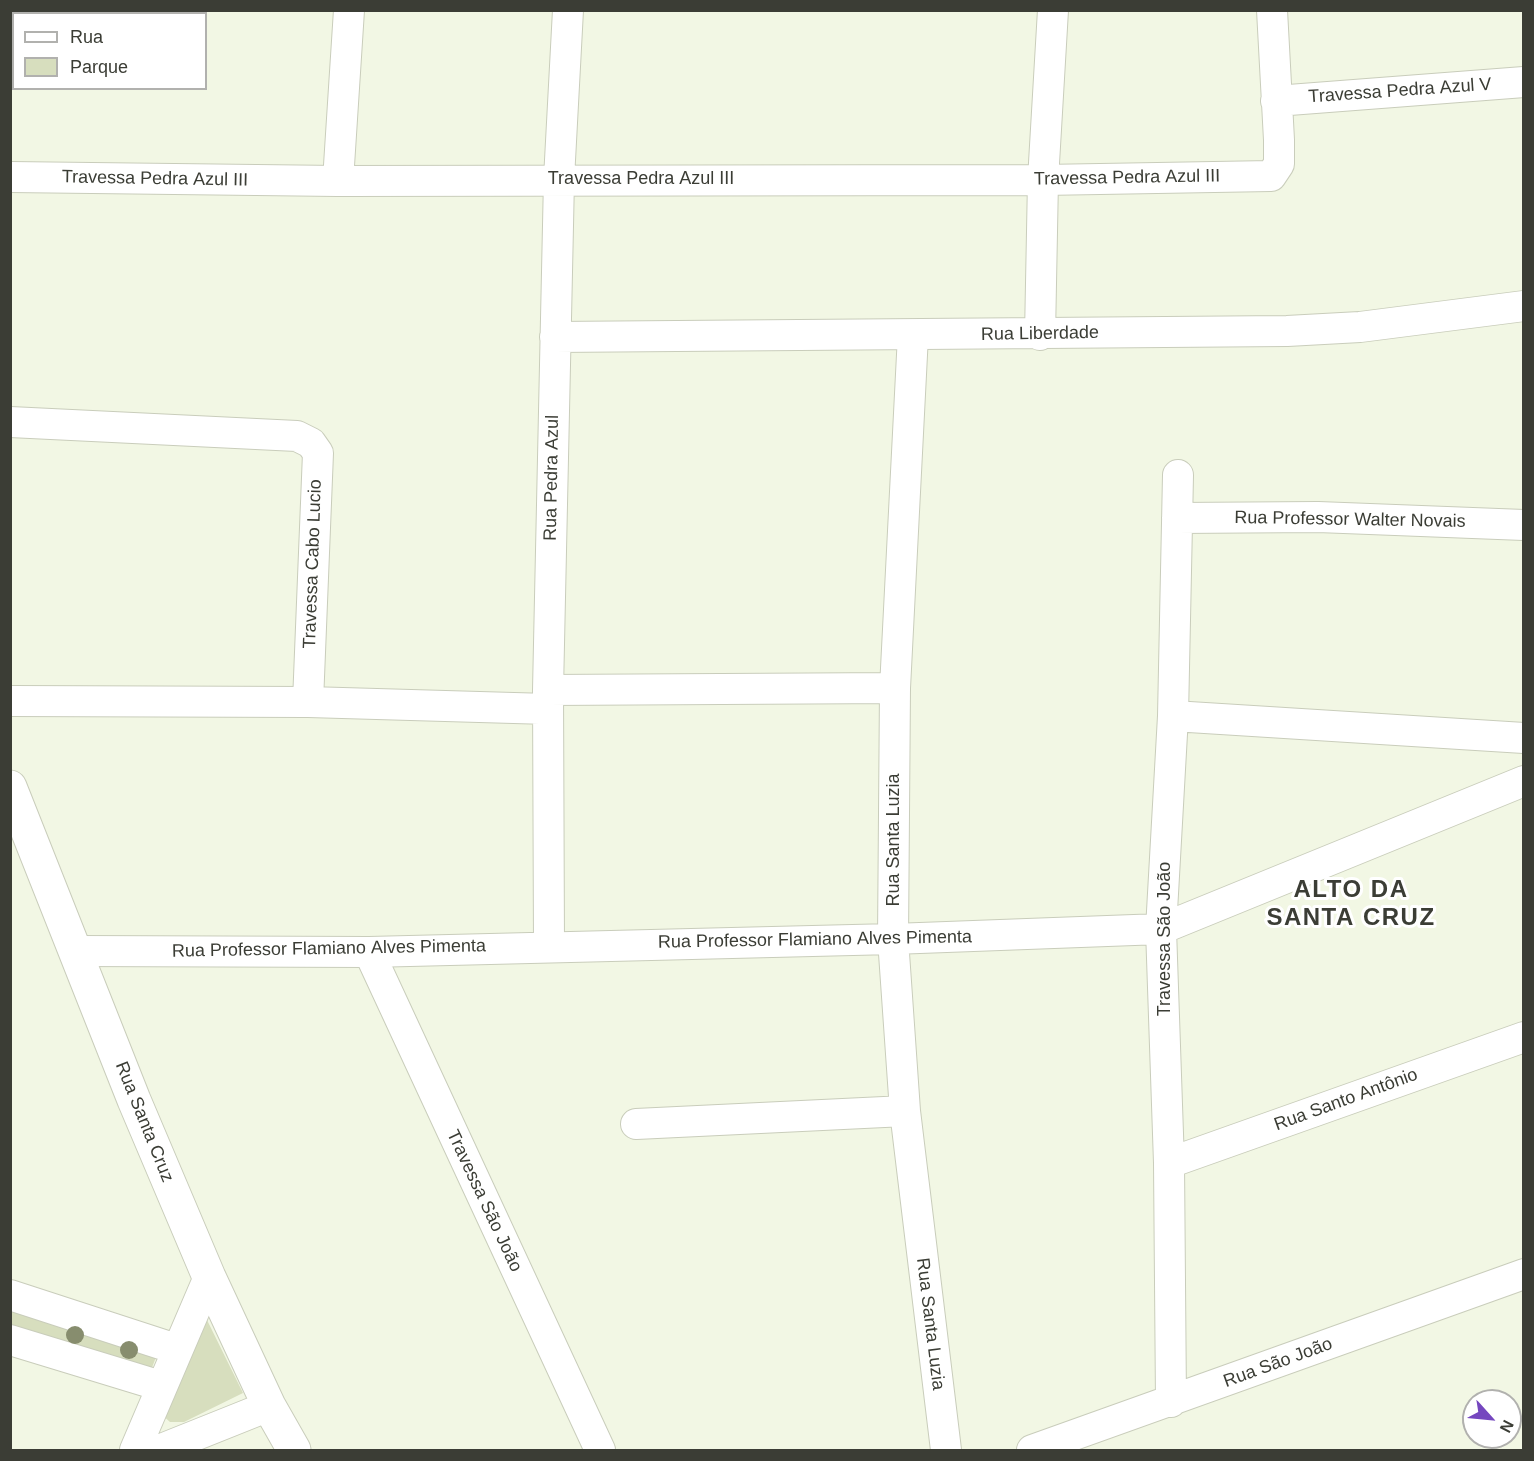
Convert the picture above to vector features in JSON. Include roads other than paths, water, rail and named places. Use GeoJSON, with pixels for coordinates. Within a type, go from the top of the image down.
{"type":"FeatureCollection","features":[{"type":"Feature","properties":{"kind":"main road","name":"Rua Santa Cruz"},"geometry":{"type":"LineString","coordinates":[[10,787],[77,951],[134,1100],[209,1277],[269,1406],[294,1450]]}},
{"type":"Feature","properties":{"kind":"street"},"geometry":{"type":"LineString","coordinates":[[338,181],[349,10]]}},
{"type":"Feature","properties":{"kind":"street","name":"Rua Pedra Azul"},"geometry":{"type":"LineString","coordinates":[[549,946],[548,700],[558,179],[568,10]]}},
{"type":"Feature","properties":{"kind":"street"},"geometry":{"type":"LineString","coordinates":[[1040,334],[1043,180],[1053,10]]}},
{"type":"Feature","properties":{"kind":"street"},"geometry":{"type":"LineString","coordinates":[[1272,10],[1276,100]]}},
{"type":"Feature","properties":{"kind":"street","name":"Travessa Pedra Azul V"},"geometry":{"type":"LineString","coordinates":[[1276,100],[1524,82]]}},
{"type":"Feature","properties":{"kind":"street","name":"Travessa Pedra Azul III"},"geometry":{"type":"LineString","coordinates":[[10,177],[338,181],[1043,180],[1271,176],[1279,164],[1276,100]]}},
{"type":"Feature","properties":{"kind":"street","name":"Rua Liberdade"},"geometry":{"type":"LineString","coordinates":[[555,337],[1287,331],[1360,327],[1524,306]]}},
{"type":"Feature","properties":{"kind":"street","name":"Rua Santa Luzia"},"geometry":{"type":"LineString","coordinates":[[913,335],[895,688],[893,939],[905,1111],[946,1450]]}},
{"type":"Feature","properties":{"kind":"street","name":"Travessa Cabo Lucio"},"geometry":{"type":"LineString","coordinates":[[10,422],[297,436],[311,443],[318,453],[308,702]]}},
{"type":"Feature","properties":{"kind":"street","name":"Travessa São João"},"geometry":{"type":"LineString","coordinates":[[1171,1402],[1169,1163],[1161,929],[1173,716],[1178,475]]}},
{"type":"Feature","properties":{"kind":"street","name":"Rua Professor Walter Novais"},"geometry":{"type":"LineString","coordinates":[[1177,518],[1318,517],[1524,525]]}},
{"type":"Feature","properties":{"kind":"street"},"geometry":{"type":"LineString","coordinates":[[10,701],[548,700],[895,688]]}},
{"type":"Feature","properties":{"kind":"street"},"geometry":{"type":"LineString","coordinates":[[1173,716],[1524,738]]}},
{"type":"Feature","properties":{"kind":"street","name":"Rua Professor Flamiano Alves Pimenta"},"geometry":{"type":"LineString","coordinates":[[77,951],[369,952],[893,939],[1161,929],[1524,781]]}},
{"type":"Feature","properties":{"kind":"street","name":"Travessa São João"},"geometry":{"type":"LineString","coordinates":[[369,952],[600,1450]]}},
{"type":"Feature","properties":{"kind":"street","name":"Rua Santo Antônio"},"geometry":{"type":"LineString","coordinates":[[1169,1163],[1524,1038]]}},
{"type":"Feature","properties":{"kind":"street"},"geometry":{"type":"LineString","coordinates":[[636,1125],[905,1111]]}},
{"type":"Feature","properties":{"kind":"street","name":"Rua São João"},"geometry":{"type":"LineString","coordinates":[[1032,1450],[1524,1274]]}},
{"type":"Feature","properties":{"kind":"street"},"geometry":{"type":"LineString","coordinates":[[135,1450],[176,1349],[209,1277]]}},
{"type":"Feature","properties":{"kind":"street"},"geometry":{"type":"LineString","coordinates":[[10,1295],[176,1349]]}},
{"type":"Feature","properties":{"kind":"street"},"geometry":{"type":"LineString","coordinates":[[10,1340],[161,1386]]}},
{"type":"Feature","properties":{"kind":"street"},"geometry":{"type":"LineString","coordinates":[[159,1450],[269,1406]]}},
{"type":"Feature","properties":{"kind":"district","name":"ALTO DA SANTA CRUZ"},"geometry":{"type":"Point","coordinates":[1351,904]}}]}
